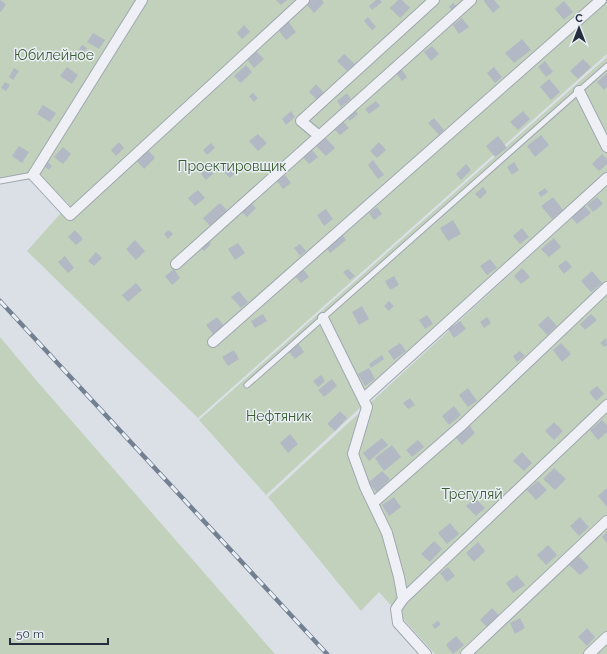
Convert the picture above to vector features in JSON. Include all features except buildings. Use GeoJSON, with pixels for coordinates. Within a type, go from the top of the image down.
{"type":"FeatureCollection","features":[{"type":"Feature","properties":{"kind":"street"},"geometry":{"type":"LineString","coordinates":[[142,0],[32,175],[70,215],[304,0]]}},
{"type":"Feature","properties":{"kind":"street"},"geometry":{"type":"LineString","coordinates":[[318,136],[301,121],[434,0]]}},
{"type":"Feature","properties":{"kind":"street"},"geometry":{"type":"LineString","coordinates":[[176,264],[471,0]]}},
{"type":"Feature","properties":{"kind":"street"},"geometry":{"type":"LineString","coordinates":[[213,342],[601,0]]}},
{"type":"Feature","properties":{"kind":"street"},"geometry":{"type":"LineString","coordinates":[[579,91],[607,147]]}},
{"type":"Feature","properties":{"kind":"street"},"geometry":{"type":"LineString","coordinates":[[363,399],[607,178]]}},
{"type":"Feature","properties":{"kind":"street"},"geometry":{"type":"LineString","coordinates":[[373,503],[462,426],[607,287]]}},
{"type":"Feature","properties":{"kind":"street"},"geometry":{"type":"LineString","coordinates":[[323,318],[367,407],[353,454],[365,487],[387,533],[399,577],[403,599]]}},
{"type":"Feature","properties":{"kind":"street"},"geometry":{"type":"LineString","coordinates":[[426,654],[398,623],[396,608],[403,599],[607,405]]}},
{"type":"Feature","properties":{"kind":"street"},"geometry":{"type":"LineString","coordinates":[[466,654],[607,522]]}},
{"type":"Feature","properties":{"kind":"street"},"geometry":{"type":"LineString","coordinates":[[589,654],[607,637]]}},
{"type":"Feature","properties":{"kind":"lane"},"geometry":{"type":"LineString","coordinates":[[247,384],[607,66]]}},
{"type":"Feature","properties":{"kind":"lane"},"geometry":{"type":"LineString","coordinates":[[0,181],[32,175]]}},
{"type":"Feature","properties":{"kind":"green space","name":"Проектировщик"},"geometry":{"type":"Polygon","coordinates":[[[0,0],[607,0],[607,54],[198,418],[27,251],[69,204],[40,179],[0,182],[0,0]]]}},
{"type":"Feature","properties":{"kind":"green space","name":"Нефтяник"},"geometry":{"type":"Polygon","coordinates":[[[607,57],[607,179],[266,495],[199,420],[607,57]]]}},
{"type":"Feature","properties":{"kind":"green space","name":"Трегуляй"},"geometry":{"type":"Polygon","coordinates":[[[607,185],[607,654],[435,654],[379,592],[361,611],[268,497],[607,185]]]}},
{"type":"Feature","properties":{"kind":"green space"},"geometry":{"type":"Polygon","coordinates":[[[0,337],[36,380],[275,654],[0,654],[0,337]]]}},
{"type":"Feature","properties":{"kind":"railway"},"geometry":{"type":"LineString","coordinates":[[0,301],[327,654]]}},
{"type":"Feature","properties":{"kind":"park label","name":"Юбилейное"},"geometry":{"type":"Point","coordinates":[54,55]}}]}
